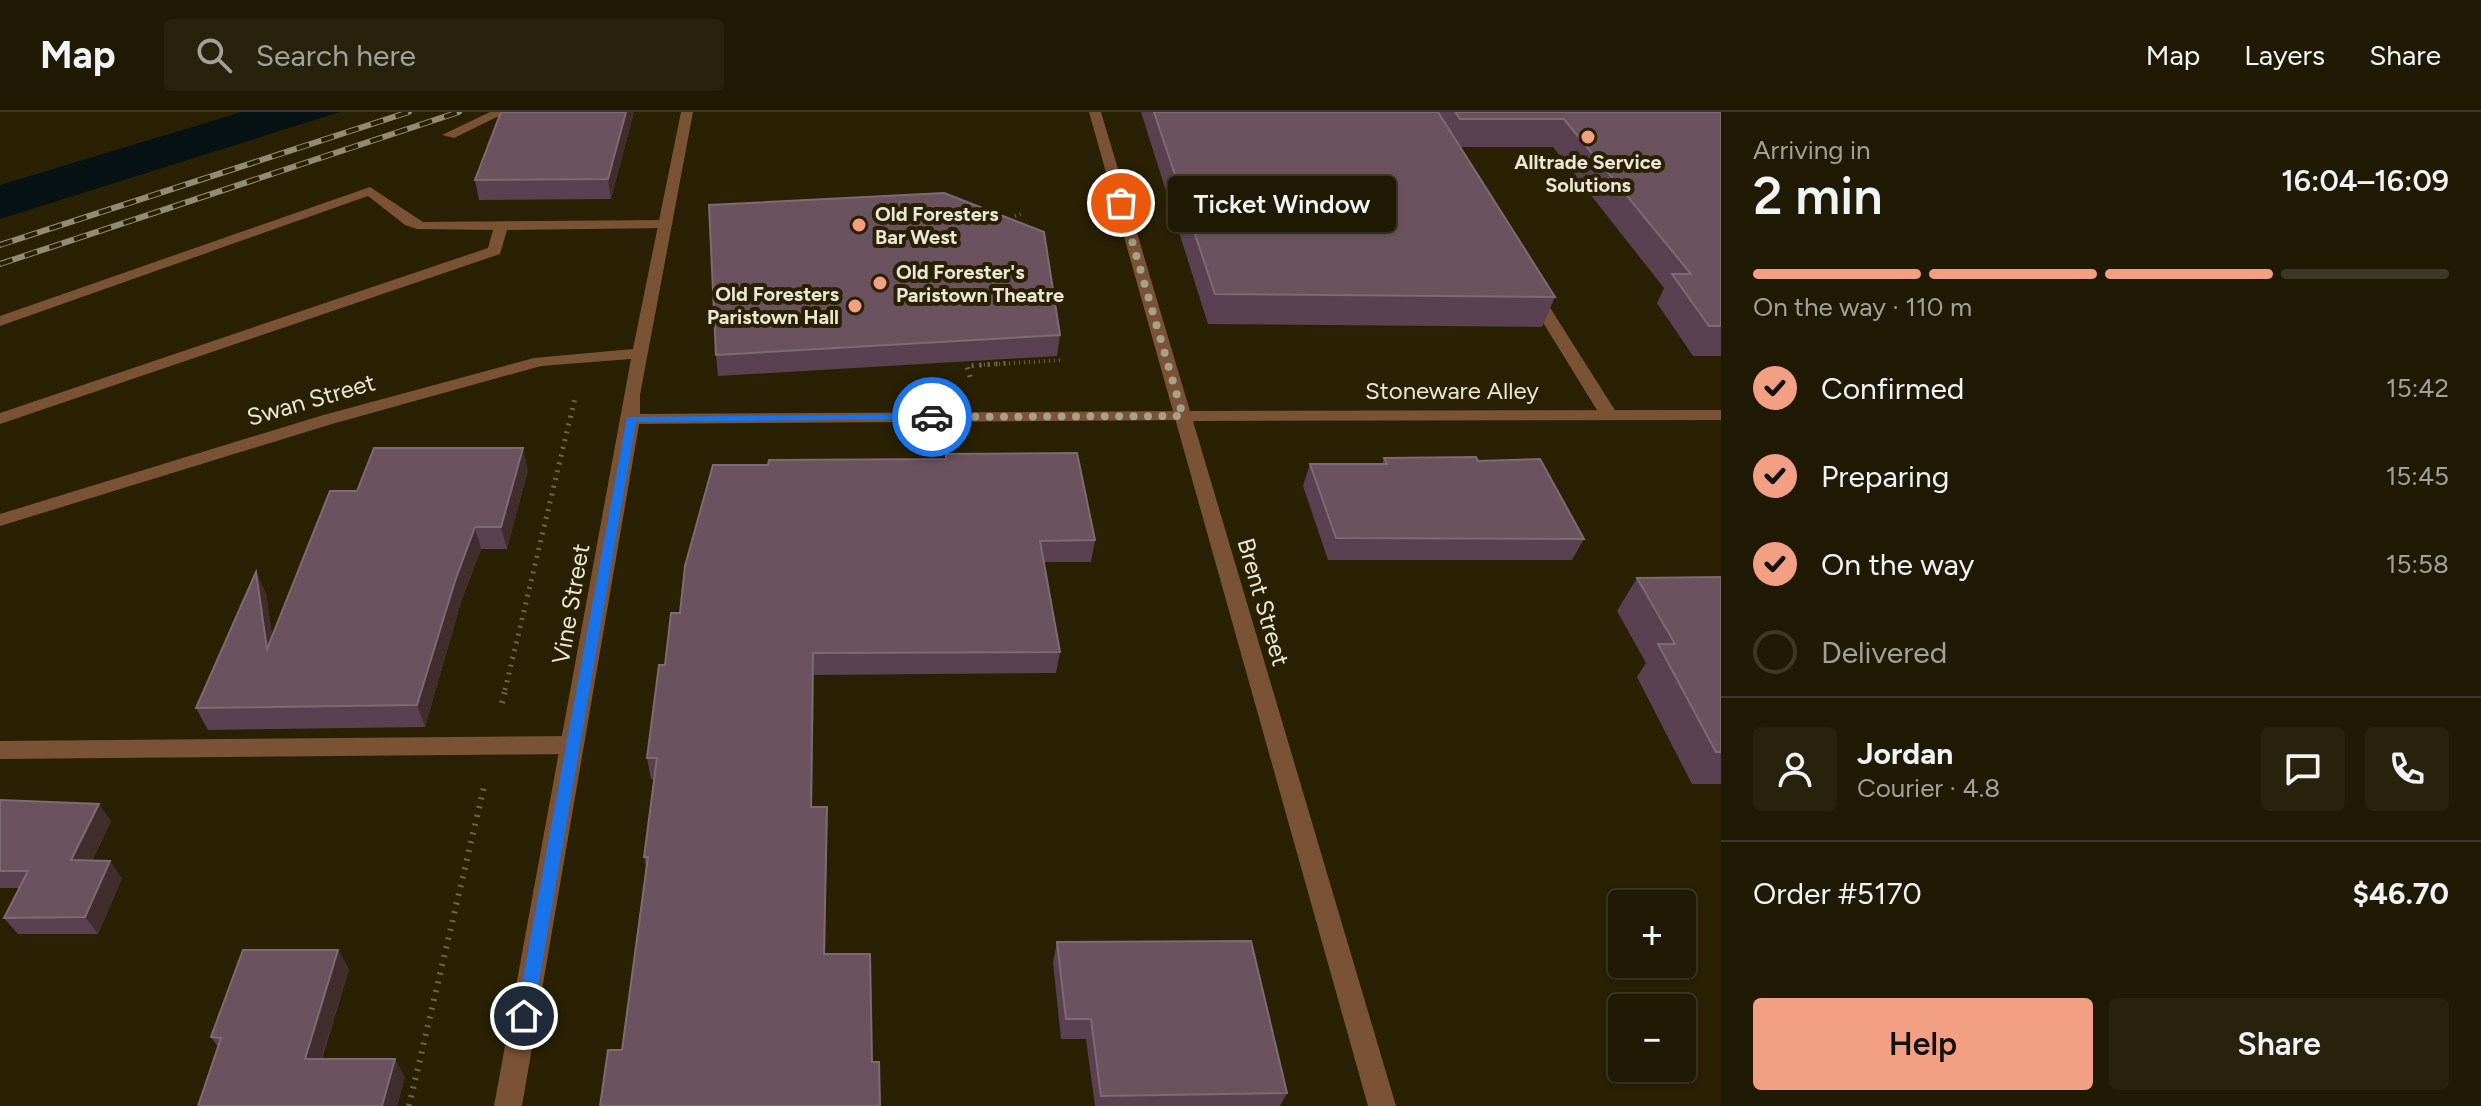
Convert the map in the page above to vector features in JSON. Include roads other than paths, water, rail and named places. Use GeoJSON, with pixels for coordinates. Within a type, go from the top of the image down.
{"type":"FeatureCollection","features":[{"type":"Feature","properties":{"kind":"street"},"geometry":{"type":"LineString","coordinates":[[449,135],[501,112]]}},
{"type":"Feature","properties":{"kind":"street","name":"Vine Street"},"geometry":{"type":"LineString","coordinates":[[508,1106],[631,419],[632,395],[687,112]]}},
{"type":"Feature","properties":{"kind":"street","name":"Brent Street"},"geometry":{"type":"LineString","coordinates":[[1095,112],[1382,1106]]}},
{"type":"Feature","properties":{"kind":"street"},"geometry":{"type":"LineString","coordinates":[[0,321],[370,191],[410,222],[422,226],[666,224]]}},
{"type":"Feature","properties":{"kind":"street"},"geometry":{"type":"LineString","coordinates":[[0,419],[495,251],[501,226]]}},
{"type":"Feature","properties":{"kind":"street"},"geometry":{"type":"LineString","coordinates":[[1526,283],[1609,415]]}},
{"type":"Feature","properties":{"kind":"street","name":"Swan Street"},"geometry":{"type":"LineString","coordinates":[[0,520],[326,420],[540,361],[642,353]]}},
{"type":"Feature","properties":{"kind":"street","name":"Stoneware Alley"},"geometry":{"type":"LineString","coordinates":[[631,419],[1721,415]]}},
{"type":"Feature","properties":{"kind":"street"},"geometry":{"type":"LineString","coordinates":[[0,750],[573,745]]}},
{"type":"Feature","properties":{"kind":"railway"},"geometry":{"type":"LineString","coordinates":[[0,245],[409,112]]}},
{"type":"Feature","properties":{"kind":"railway"},"geometry":{"type":"LineString","coordinates":[[0,264],[459,112]]}},
{"type":"Feature","properties":{"kind":"place","name":"Alltrade Service Solutions"},"geometry":{"type":"Point","coordinates":[1588,137]}},
{"type":"Feature","properties":{"kind":"place","name":"Ticket Window"},"geometry":{"type":"Point","coordinates":[1121,203]}},
{"type":"Feature","properties":{"kind":"place","name":"Old Foresters Bar West"},"geometry":{"type":"Point","coordinates":[859,225]}},
{"type":"Feature","properties":{"kind":"place","name":"Old Forester's Paristown Theatre"},"geometry":{"type":"Point","coordinates":[880,283]}},
{"type":"Feature","properties":{"kind":"place","name":"Old Foresters Paristown Hall"},"geometry":{"type":"Point","coordinates":[855,306]}}]}
